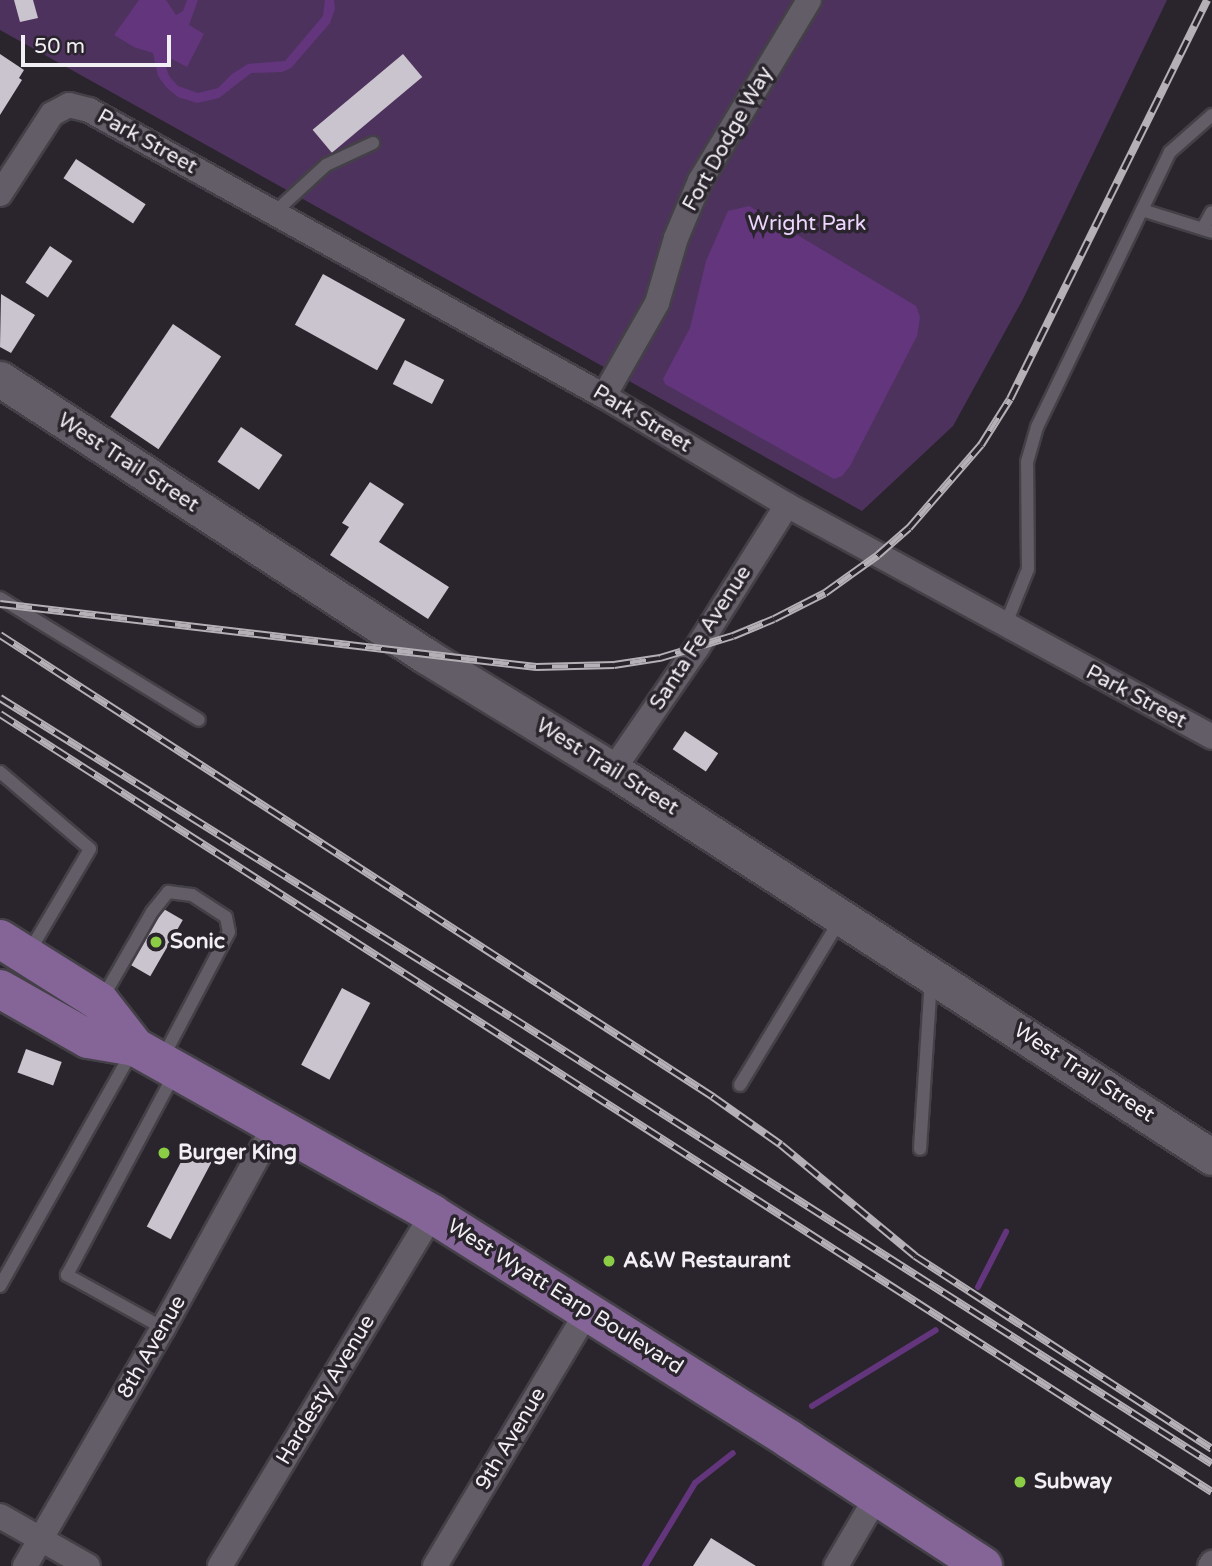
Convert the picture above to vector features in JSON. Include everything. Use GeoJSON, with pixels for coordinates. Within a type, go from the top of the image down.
{"type":"FeatureCollection","features":[{"type":"Feature","properties":{"kind":"main road","name":"West Trail Street"},"geometry":{"type":"LineString","coordinates":[[0,379],[426,656],[613,770],[1212,1157]]}},
{"type":"Feature","properties":{"kind":"main road","name":"West Wyatt Earp Boulevard"},"geometry":{"type":"LineString","coordinates":[[13,949],[100,1002],[158,1059]]}},
{"type":"Feature","properties":{"kind":"main road","name":"West Wyatt Earp Boulevard"},"geometry":{"type":"LineString","coordinates":[[1,993],[88,1039],[158,1059],[432,1214],[983,1566]]}},
{"type":"Feature","properties":{"kind":"street","name":"Fort Dodge Way"},"geometry":{"type":"LineString","coordinates":[[604,397],[651,315],[668,273],[687,210],[700,181],[808,0]]}},
{"type":"Feature","properties":{"kind":"street","name":"Park Street"},"geometry":{"type":"LineString","coordinates":[[0,194],[52,114],[69,105],[89,110],[604,397],[787,505],[1005,627],[1212,737]]}},
{"type":"Feature","properties":{"kind":"street","name":"Santa Fe Avenue"},"geometry":{"type":"LineString","coordinates":[[613,770],[697,648],[787,505]]}},
{"type":"Feature","properties":{"kind":"street"},"geometry":{"type":"LineString","coordinates":[[1,993],[13,949]]}},
{"type":"Feature","properties":{"kind":"street","name":"8th Avenue"},"geometry":{"type":"LineString","coordinates":[[25,1566],[163,1328],[275,1125]]}},
{"type":"Feature","properties":{"kind":"street","name":"Hardesty Avenue"},"geometry":{"type":"LineString","coordinates":[[220,1566],[432,1214]]}},
{"type":"Feature","properties":{"kind":"street","name":"9th Avenue"},"geometry":{"type":"LineString","coordinates":[[435,1566],[587,1312]]}},
{"type":"Feature","properties":{"kind":"street"},"geometry":{"type":"LineString","coordinates":[[836,1566],[877,1496]]}},
{"type":"Feature","properties":{"kind":"street"},"geometry":{"type":"LineString","coordinates":[[0,1516],[89,1566]]}},
{"type":"Feature","properties":{"kind":"lane"},"geometry":{"type":"LineString","coordinates":[[1005,627],[1028,569],[1027,462],[1037,427],[1170,152],[1212,115]]}},
{"type":"Feature","properties":{"kind":"lane"},"geometry":{"type":"LineString","coordinates":[[274,213],[326,165],[373,142]]}},
{"type":"Feature","properties":{"kind":"lane"},"geometry":{"type":"LineString","coordinates":[[1142,210],[1207,230],[1212,212]]}},
{"type":"Feature","properties":{"kind":"lane"},"geometry":{"type":"LineString","coordinates":[[0,598],[199,720]]}},
{"type":"Feature","properties":{"kind":"lane"},"geometry":{"type":"LineString","coordinates":[[0,772],[90,849],[13,949]]}},
{"type":"Feature","properties":{"kind":"lane"},"geometry":{"type":"LineString","coordinates":[[0,1286],[158,1059],[229,932],[226,917],[192,895],[168,892],[152,912],[100,1002]]}},
{"type":"Feature","properties":{"kind":"lane"},"geometry":{"type":"LineString","coordinates":[[740,1085],[842,917]]}},
{"type":"Feature","properties":{"kind":"lane"},"geometry":{"type":"LineString","coordinates":[[920,1149],[931,976]]}},
{"type":"Feature","properties":{"kind":"lane"},"geometry":{"type":"LineString","coordinates":[[158,1059],[66,1275],[163,1328]]}},
{"type":"Feature","properties":{"kind":"green space","name":"Wright Park"},"geometry":{"type":"Polygon","coordinates":[[[0,0],[1167,0],[1023,299],[953,426],[862,511],[0,30],[0,0]]]}},
{"type":"Feature","properties":{"kind":"shaded area"},"geometry":{"type":"Polygon","coordinates":[[[139,0],[166,0],[176,15],[183,11],[187,0],[198,0],[189,25],[204,34],[187,67],[172,59],[165,64],[169,76],[178,86],[198,93],[218,88],[232,74],[248,64],[285,61],[323,16],[325,0],[334,0],[335,9],[330,23],[291,68],[282,72],[251,73],[219,98],[197,103],[178,97],[166,87],[158,76],[153,53],[134,47],[114,35],[139,0]]]}},
{"type":"Feature","properties":{"kind":"shaded area"},"geometry":{"type":"Polygon","coordinates":[[[749,206],[916,306],[920,317],[917,336],[850,466],[842,476],[834,479],[665,384],[663,379],[690,328],[706,261],[728,211],[749,206]]]}},
{"type":"Feature","properties":{"kind":"building"},"geometry":{"type":"Polygon","coordinates":[[[14,0],[33,0],[38,18],[20,22],[14,0]]]}},
{"type":"Feature","properties":{"kind":"building"},"geometry":{"type":"Polygon","coordinates":[[[0,54],[24,70],[19,78],[22,80],[0,115],[0,54]]]}},
{"type":"Feature","properties":{"kind":"building"},"geometry":{"type":"Polygon","coordinates":[[[403,54],[422,77],[332,153],[313,130],[403,54]]]}},
{"type":"Feature","properties":{"kind":"building"},"geometry":{"type":"Polygon","coordinates":[[[76,159],[146,204],[133,223],[63,178],[76,159]]]}},
{"type":"Feature","properties":{"kind":"building"},"geometry":{"type":"Polygon","coordinates":[[[50,246],[72,261],[48,298],[25,282],[50,246]]]}},
{"type":"Feature","properties":{"kind":"building"},"geometry":{"type":"Polygon","coordinates":[[[323,274],[405,320],[377,370],[295,325],[323,274]]]}},
{"type":"Feature","properties":{"kind":"building"},"geometry":{"type":"Polygon","coordinates":[[[1,294],[35,315],[11,353],[0,347],[1,294]]]}},
{"type":"Feature","properties":{"kind":"building"},"geometry":{"type":"Polygon","coordinates":[[[173,324],[221,356],[158,449],[110,417],[173,324]]]}},
{"type":"Feature","properties":{"kind":"building"},"geometry":{"type":"Polygon","coordinates":[[[405,360],[444,380],[432,404],[393,384],[405,360]]]}},
{"type":"Feature","properties":{"kind":"building"},"geometry":{"type":"Polygon","coordinates":[[[241,427],[282,455],[259,490],[218,462],[241,427]]]}},
{"type":"Feature","properties":{"kind":"building"},"geometry":{"type":"Polygon","coordinates":[[[370,482],[404,504],[379,542],[449,587],[428,619],[330,555],[349,527],[342,523],[370,482]]]}},
{"type":"Feature","properties":{"kind":"building"},"geometry":{"type":"Polygon","coordinates":[[[685,731],[718,753],[706,772],[673,749],[685,731]]]}},
{"type":"Feature","properties":{"kind":"building","name":"Sonic"},"geometry":{"type":"Polygon","coordinates":[[[162,908],[183,920],[150,976],[130,964],[162,908]]]}},
{"type":"Feature","properties":{"kind":"building"},"geometry":{"type":"Polygon","coordinates":[[[342,988],[370,1003],[329,1080],[301,1065],[342,988]]]}},
{"type":"Feature","properties":{"kind":"building"},"geometry":{"type":"Polygon","coordinates":[[[26,1049],[62,1062],[53,1085],[17,1072],[26,1049]]]}},
{"type":"Feature","properties":{"kind":"building"},"geometry":{"type":"Polygon","coordinates":[[[189,1147],[213,1160],[171,1239],[147,1226],[189,1147]]]}},
{"type":"Feature","properties":{"kind":"building"},"geometry":{"type":"Polygon","coordinates":[[[711,1538],[756,1566],[693,1566],[711,1538]]]}},
{"type":"Feature","properties":{"kind":"waterway"},"geometry":{"type":"LineString","coordinates":[[978,1287],[1006,1232]]}},
{"type":"Feature","properties":{"kind":"waterway"},"geometry":{"type":"LineString","coordinates":[[812,1406],[936,1330]]}},
{"type":"Feature","properties":{"kind":"waterway"},"geometry":{"type":"LineString","coordinates":[[645,1566],[695,1483],[733,1453]]}},
{"type":"Feature","properties":{"kind":"railway"},"geometry":{"type":"LineString","coordinates":[[0,604],[536,667],[614,665],[660,658],[733,636],[774,619],[825,593],[878,555],[909,528],[981,445],[1010,399],[1207,0]]}},
{"type":"Feature","properties":{"kind":"railway"},"geometry":{"type":"LineString","coordinates":[[0,635],[713,1097],[781,1145],[915,1256],[1212,1449]]}},
{"type":"Feature","properties":{"kind":"railway"},"geometry":{"type":"LineString","coordinates":[[0,698],[511,1017],[1212,1464]]}},
{"type":"Feature","properties":{"kind":"railway"},"geometry":{"type":"LineString","coordinates":[[0,714],[1212,1492]]}},
{"type":"Feature","properties":{"kind":"place","name":"Sonic"},"geometry":{"type":"Point","coordinates":[156,942]}},
{"type":"Feature","properties":{"kind":"place","name":"Burger King"},"geometry":{"type":"Point","coordinates":[164,1153]}},
{"type":"Feature","properties":{"kind":"place","name":"A&W Restaurant"},"geometry":{"type":"Point","coordinates":[609,1261]}},
{"type":"Feature","properties":{"kind":"place","name":"Subway"},"geometry":{"type":"Point","coordinates":[1020,1482]}}]}
